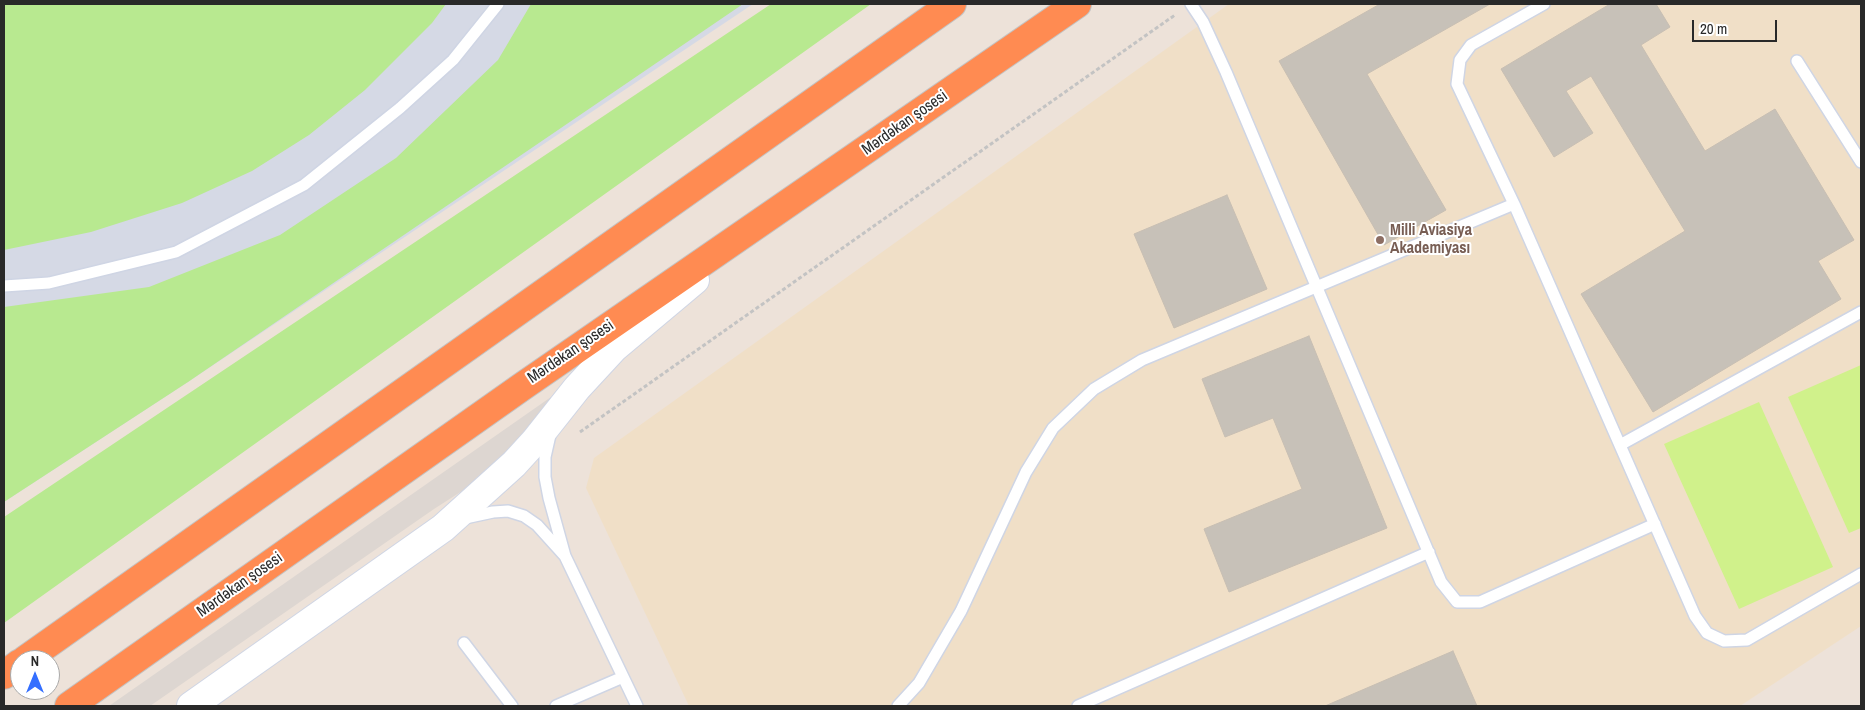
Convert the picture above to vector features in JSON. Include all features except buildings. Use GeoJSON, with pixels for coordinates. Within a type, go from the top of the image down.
{"type":"FeatureCollection","features":[{"type":"Feature","properties":{"kind":"highway"},"geometry":{"type":"LineString","coordinates":[[39,650],[952,4]]}},
{"type":"Feature","properties":{"kind":"highway","name":"Mərdəkan şosesi"},"geometry":{"type":"LineString","coordinates":[[69,706],[523,386],[1077,4]]}},
{"type":"Feature","properties":{"kind":"street"},"geometry":{"type":"LineString","coordinates":[[191,706],[442,528],[514,464],[577,388],[614,348],[778,211]]}},
{"type":"Feature","properties":{"kind":"lane"},"geometry":{"type":"LineString","coordinates":[[4,286],[49,283],[176,252],[304,185],[400,108],[453,60],[498,4]]}},
{"type":"Feature","properties":{"kind":"lane"},"geometry":{"type":"LineString","coordinates":[[1544,4],[1470,45],[1460,60],[1457,84],[1514,204],[1695,616],[1707,633],[1724,642],[1748,640],[1861,574]]}},
{"type":"Feature","properties":{"kind":"lane"},"geometry":{"type":"LineString","coordinates":[[1187,7],[1203,22],[1226,72],[1441,582],[1457,602],[1480,602],[1655,524]]}},
{"type":"Feature","properties":{"kind":"lane"},"geometry":{"type":"LineString","coordinates":[[1797,61],[1861,162]]}},
{"type":"Feature","properties":{"kind":"lane"},"geometry":{"type":"LineString","coordinates":[[898,706],[919,683],[961,611],[1026,472],[1053,428],[1094,389],[1142,360],[1514,204]]}},
{"type":"Feature","properties":{"kind":"lane"},"geometry":{"type":"LineString","coordinates":[[1620,445],[1861,312]]}},
{"type":"Feature","properties":{"kind":"lane"},"geometry":{"type":"LineString","coordinates":[[561,409],[548,439],[545,457],[545,476],[549,498],[565,556],[637,706]]}},
{"type":"Feature","properties":{"kind":"lane"},"geometry":{"type":"LineString","coordinates":[[442,528],[468,516],[508,511],[524,516],[537,525],[565,556]]}},
{"type":"Feature","properties":{"kind":"lane"},"geometry":{"type":"LineString","coordinates":[[1078,706],[1428,552]]}},
{"type":"Feature","properties":{"kind":"lane"},"geometry":{"type":"LineString","coordinates":[[464,643],[512,706]]}},
{"type":"Feature","properties":{"kind":"lane"},"geometry":{"type":"LineString","coordinates":[[556,706],[622,677]]}},
{"type":"Feature","properties":{"kind":"path"},"geometry":{"type":"LineString","coordinates":[[545,457],[1187,7]]}},
{"type":"Feature","properties":{"kind":"shaded area"},"geometry":{"type":"Polygon","coordinates":[[[4,4],[753,4],[188,382],[4,502],[4,4]]]}},
{"type":"Feature","properties":{"kind":"shaded area","name":"Milli Aviasiya Akademiyası"},"geometry":{"type":"Polygon","coordinates":[[[1229,4],[1861,4],[1861,626],[1740,706],[689,706],[586,488],[594,458],[1229,4]]]}},
{"type":"Feature","properties":{"kind":"shaded area"},"geometry":{"type":"Polygon","coordinates":[[[561,390],[490,473],[434,509],[150,706],[109,706],[561,390]]]}},
{"type":"Feature","properties":{"kind":"green space"},"geometry":{"type":"Polygon","coordinates":[[[4,4],[446,4],[432,23],[365,90],[309,135],[252,171],[182,203],[91,232],[4,250],[4,4]]]}},
{"type":"Feature","properties":{"kind":"green space"},"geometry":{"type":"Polygon","coordinates":[[[531,4],[743,4],[188,382],[4,502],[4,307],[149,287],[280,235],[396,158],[498,60],[531,4]]]}},
{"type":"Feature","properties":{"kind":"green space"},"geometry":{"type":"Polygon","coordinates":[[[771,4],[871,4],[4,623],[4,517],[771,4]]]}},
{"type":"Feature","properties":{"kind":"green space"},"geometry":{"type":"Polygon","coordinates":[[[1861,365],[1861,528],[1849,533],[1788,397],[1861,365]]]}},
{"type":"Feature","properties":{"kind":"green space"},"geometry":{"type":"Polygon","coordinates":[[[1759,402],[1833,567],[1739,609],[1664,444],[1759,402]]]}},
{"type":"Feature","properties":{"kind":"place","name":"Milli Aviasiya Akademiyası"},"geometry":{"type":"Point","coordinates":[1380,240]}}]}
